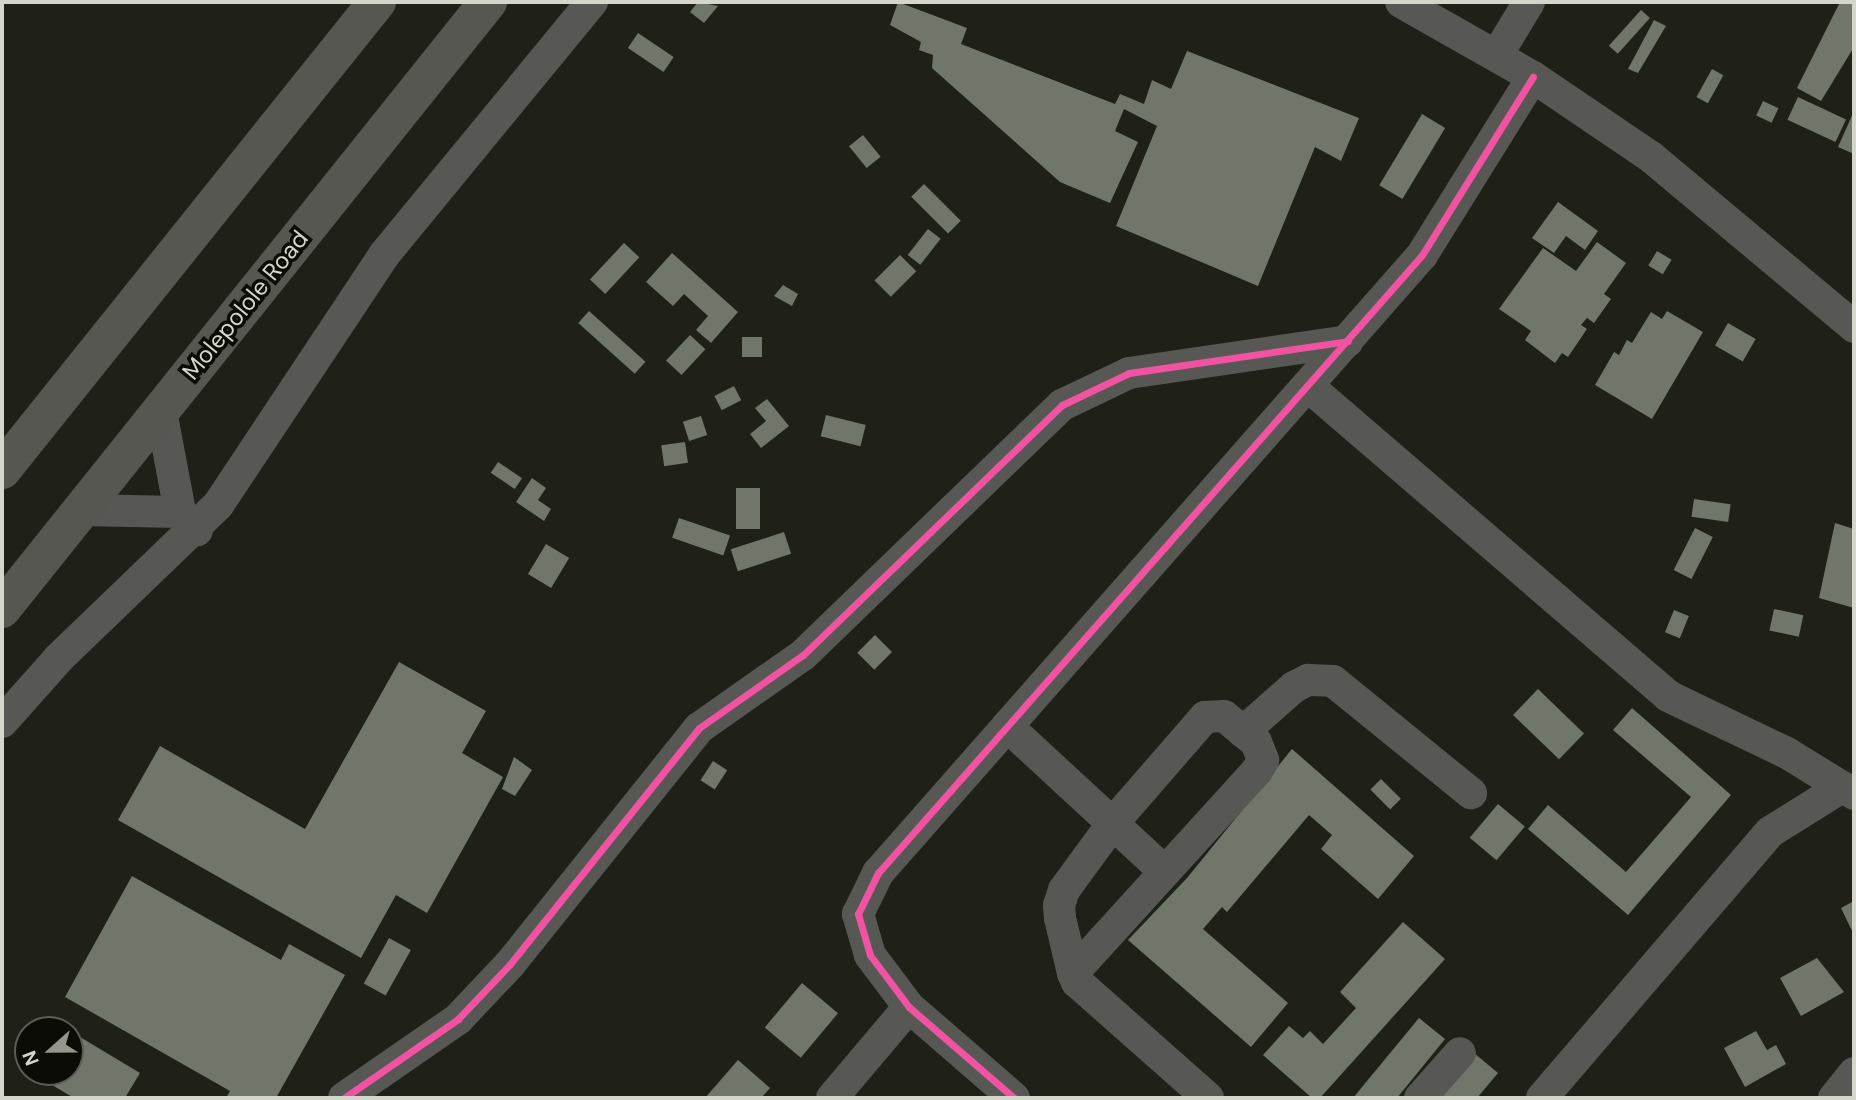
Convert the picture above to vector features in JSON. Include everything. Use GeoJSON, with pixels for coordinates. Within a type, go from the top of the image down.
{"type":"FeatureCollection","features":[{"type":"Feature","properties":{"kind":"main road"},"geometry":{"type":"LineString","coordinates":[[2,470],[377,2]]}},
{"type":"Feature","properties":{"kind":"main road","name":"Molepolole Road"},"geometry":{"type":"LineString","coordinates":[[2,609],[488,2]]}},
{"type":"Feature","properties":{"kind":"street"},"geometry":{"type":"LineString","coordinates":[[2,722],[188,521],[384,255],[592,2]]}},
{"type":"Feature","properties":{"kind":"street"},"geometry":{"type":"LineString","coordinates":[[1401,2],[1533,77],[1670,172],[1854,327]]}},
{"type":"Feature","properties":{"kind":"street"},"geometry":{"type":"LineString","coordinates":[[1497,55],[1529,2]]}},
{"type":"Feature","properties":{"kind":"street"},"geometry":{"type":"LineString","coordinates":[[1014,1098],[909,1007],[870,955],[858,914],[878,873],[1422,255],[1533,77]]}},
{"type":"Feature","properties":{"kind":"street"},"geometry":{"type":"LineString","coordinates":[[344,1098],[458,1019],[510,964],[699,728],[813,646],[1062,405],[1129,373],[1348,341]]}},
{"type":"Feature","properties":{"kind":"street"},"geometry":{"type":"LineString","coordinates":[[1308,386],[1668,696],[1787,753],[1848,791]]}},
{"type":"Feature","properties":{"kind":"street"},"geometry":{"type":"LineString","coordinates":[[161,411],[188,521]]}},
{"type":"Feature","properties":{"kind":"street"},"geometry":{"type":"LineString","coordinates":[[81,510],[188,521]]}},
{"type":"Feature","properties":{"kind":"street"},"geometry":{"type":"LineString","coordinates":[[1243,732],[1294,687],[1308,680],[1333,681],[1471,793]]}},
{"type":"Feature","properties":{"kind":"street"},"geometry":{"type":"LineString","coordinates":[[1073,973],[1257,771],[1260,750],[1224,716],[1205,717],[1113,823],[1064,890],[1059,905],[1073,973],[1083,988],[1208,1098]]}},
{"type":"Feature","properties":{"kind":"street"},"geometry":{"type":"LineString","coordinates":[[1007,726],[1164,871]]}},
{"type":"Feature","properties":{"kind":"street"},"geometry":{"type":"LineString","coordinates":[[1542,1098],[1770,832],[1848,791]]}},
{"type":"Feature","properties":{"kind":"street"},"geometry":{"type":"LineString","coordinates":[[832,1098],[909,1007]]}},
{"type":"Feature","properties":{"kind":"street"},"geometry":{"type":"LineString","coordinates":[[1420,1098],[1460,1052]]}},
{"type":"Feature","properties":{"kind":"street"},"geometry":{"type":"LineString","coordinates":[[1834,1098],[1854,1073]]}},
{"type":"Feature","properties":{"kind":"building"},"geometry":{"type":"Polygon","coordinates":[[[698,2],[718,6],[704,23],[690,12],[698,2]]]}},
{"type":"Feature","properties":{"kind":"building"},"geometry":{"type":"Polygon","coordinates":[[[898,2],[967,28],[961,44],[1115,104],[1120,94],[1144,104],[1152,80],[1171,89],[1187,51],[1359,118],[1341,161],[1315,147],[1258,286],[1116,226],[1157,126],[1124,109],[1115,131],[1138,142],[1110,203],[1060,182],[932,68],[933,55],[919,50],[921,42],[890,25],[898,2]]]}},
{"type":"Feature","properties":{"kind":"building"},"geometry":{"type":"Polygon","coordinates":[[[1840,2],[1854,2],[1854,47],[1821,101],[1797,88],[1840,2]]]}},
{"type":"Feature","properties":{"kind":"building"},"geometry":{"type":"Polygon","coordinates":[[[1641,10],[1650,18],[1618,54],[1609,46],[1641,10]]]}},
{"type":"Feature","properties":{"kind":"building"},"geometry":{"type":"Polygon","coordinates":[[[1654,20],[1666,26],[1638,73],[1628,69],[1654,20]]]}},
{"type":"Feature","properties":{"kind":"building"},"geometry":{"type":"Polygon","coordinates":[[[638,33],[674,57],[664,72],[628,48],[638,33]]]}},
{"type":"Feature","properties":{"kind":"building"},"geometry":{"type":"Polygon","coordinates":[[[1712,69],[1723,75],[1708,103],[1696,97],[1712,69]]]}},
{"type":"Feature","properties":{"kind":"building"},"geometry":{"type":"Polygon","coordinates":[[[1798,97],[1846,119],[1835,142],[1787,120],[1798,97]]]}},
{"type":"Feature","properties":{"kind":"building"},"geometry":{"type":"Polygon","coordinates":[[[1763,101],[1778,108],[1772,123],[1756,116],[1763,101]]]}},
{"type":"Feature","properties":{"kind":"building"},"geometry":{"type":"Polygon","coordinates":[[[1854,111],[1854,154],[1838,147],[1854,111]]]}},
{"type":"Feature","properties":{"kind":"building"},"geometry":{"type":"Polygon","coordinates":[[[1422,114],[1445,128],[1402,199],[1379,185],[1422,114]]]}},
{"type":"Feature","properties":{"kind":"building"},"geometry":{"type":"Polygon","coordinates":[[[863,135],[881,157],[867,168],[849,146],[863,135]]]}},
{"type":"Feature","properties":{"kind":"building"},"geometry":{"type":"Polygon","coordinates":[[[924,184],[961,221],[948,233],[911,197],[924,184]]]}},
{"type":"Feature","properties":{"kind":"building"},"geometry":{"type":"Polygon","coordinates":[[[1558,202],[1598,231],[1585,250],[1566,236],[1554,253],[1532,238],[1558,202]]]}},
{"type":"Feature","properties":{"kind":"building"},"geometry":{"type":"Polygon","coordinates":[[[928,229],[941,239],[920,265],[908,255],[928,229]]]}},
{"type":"Feature","properties":{"kind":"building"},"geometry":{"type":"Polygon","coordinates":[[[1597,242],[1626,263],[1604,294],[1611,299],[1594,323],[1587,318],[1581,325],[1587,329],[1568,357],[1562,353],[1555,363],[1525,340],[1531,331],[1499,309],[1543,248],[1576,271],[1597,242]]]}},
{"type":"Feature","properties":{"kind":"building"},"geometry":{"type":"Polygon","coordinates":[[[624,243],[639,257],[605,294],[590,280],[624,243]]]}},
{"type":"Feature","properties":{"kind":"building"},"geometry":{"type":"Polygon","coordinates":[[[1657,251],[1672,260],[1663,274],[1648,266],[1657,251]]]}},
{"type":"Feature","properties":{"kind":"building"},"geometry":{"type":"Polygon","coordinates":[[[672,253],[738,312],[711,343],[696,330],[708,316],[684,294],[673,306],[646,282],[672,253]]]}},
{"type":"Feature","properties":{"kind":"building"},"geometry":{"type":"Polygon","coordinates":[[[900,255],[916,271],[891,297],[875,280],[900,255]]]}},
{"type":"Feature","properties":{"kind":"building"},"geometry":{"type":"Polygon","coordinates":[[[783,285],[798,294],[792,306],[774,296],[783,285]]]}},
{"type":"Feature","properties":{"kind":"building"},"geometry":{"type":"Polygon","coordinates":[[[589,311],[645,362],[635,374],[578,323],[589,311]]]}},
{"type":"Feature","properties":{"kind":"building"},"geometry":{"type":"Polygon","coordinates":[[[1667,311],[1703,332],[1652,419],[1595,385],[1614,352],[1619,355],[1627,340],[1632,343],[1651,312],[1662,319],[1667,311]]]}},
{"type":"Feature","properties":{"kind":"building"},"geometry":{"type":"Polygon","coordinates":[[[1728,323],[1756,339],[1743,362],[1715,346],[1728,323]]]}},
{"type":"Feature","properties":{"kind":"building"},"geometry":{"type":"Polygon","coordinates":[[[690,335],[705,349],[681,375],[666,361],[690,335]]]}},
{"type":"Feature","properties":{"kind":"building"},"geometry":{"type":"Polygon","coordinates":[[[742,337],[762,337],[762,357],[742,357],[742,337]]]}},
{"type":"Feature","properties":{"kind":"building"},"geometry":{"type":"Polygon","coordinates":[[[734,386],[741,400],[722,410],[714,396],[734,386]]]}},
{"type":"Feature","properties":{"kind":"building"},"geometry":{"type":"Polygon","coordinates":[[[767,399],[789,426],[761,448],[750,434],[766,421],[755,408],[767,399]]]}},
{"type":"Feature","properties":{"kind":"building"},"geometry":{"type":"Polygon","coordinates":[[[826,415],[866,425],[860,446],[821,436],[826,415]]]}},
{"type":"Feature","properties":{"kind":"building"},"geometry":{"type":"Polygon","coordinates":[[[701,416],[707,435],[689,441],[683,422],[701,416]]]}},
{"type":"Feature","properties":{"kind":"building"},"geometry":{"type":"Polygon","coordinates":[[[685,442],[688,463],[664,466],[661,445],[685,442]]]}},
{"type":"Feature","properties":{"kind":"building"},"geometry":{"type":"Polygon","coordinates":[[[498,462],[522,478],[515,489],[491,473],[498,462]]]}},
{"type":"Feature","properties":{"kind":"building"},"geometry":{"type":"Polygon","coordinates":[[[532,478],[546,488],[538,500],[551,509],[544,521],[516,502],[532,478]]]}},
{"type":"Feature","properties":{"kind":"building"},"geometry":{"type":"Polygon","coordinates":[[[736,488],[760,488],[760,529],[736,529],[736,488]]]}},
{"type":"Feature","properties":{"kind":"building"},"geometry":{"type":"Polygon","coordinates":[[[1694,499],[1731,504],[1728,522],[1691,517],[1694,499]]]}},
{"type":"Feature","properties":{"kind":"building"},"geometry":{"type":"Polygon","coordinates":[[[679,518],[730,536],[723,555],[672,538],[679,518]]]}},
{"type":"Feature","properties":{"kind":"building"},"geometry":{"type":"Polygon","coordinates":[[[1835,523],[1854,529],[1854,608],[1819,598],[1835,523]]]}},
{"type":"Feature","properties":{"kind":"building"},"geometry":{"type":"Polygon","coordinates":[[[1695,528],[1713,537],[1691,579],[1674,570],[1695,528]]]}},
{"type":"Feature","properties":{"kind":"building"},"geometry":{"type":"Polygon","coordinates":[[[784,532],[791,554],[738,571],[731,549],[784,532]]]}},
{"type":"Feature","properties":{"kind":"building"},"geometry":{"type":"Polygon","coordinates":[[[546,544],[569,558],[551,588],[528,574],[546,544]]]}},
{"type":"Feature","properties":{"kind":"building"},"geometry":{"type":"Polygon","coordinates":[[[1774,609],[1803,615],[1799,637],[1769,631],[1774,609]]]}},
{"type":"Feature","properties":{"kind":"building"},"geometry":{"type":"Polygon","coordinates":[[[1674,610],[1689,616],[1680,638],[1665,632],[1674,610]]]}},
{"type":"Feature","properties":{"kind":"building"},"geometry":{"type":"Polygon","coordinates":[[[875,635],[892,652],[874,670],[857,653],[875,635]]]}},
{"type":"Feature","properties":{"kind":"building"},"geometry":{"type":"Polygon","coordinates":[[[399,662],[486,711],[462,753],[503,777],[427,913],[396,895],[361,958],[118,820],[160,746],[305,829],[399,662]]]}},
{"type":"Feature","properties":{"kind":"building"},"geometry":{"type":"Polygon","coordinates":[[[1538,689],[1584,733],[1559,759],[1513,715],[1538,689]]]}},
{"type":"Feature","properties":{"kind":"building"},"geometry":{"type":"Polygon","coordinates":[[[1632,708],[1731,795],[1628,915],[1528,829],[1548,805],[1626,872],[1691,797],[1613,730],[1632,708]]]}},
{"type":"Feature","properties":{"kind":"building"},"geometry":{"type":"Polygon","coordinates":[[[1292,749],[1414,856],[1378,899],[1321,849],[1332,835],[1309,815],[1227,912],[1222,907],[1203,929],[1288,1003],[1251,1047],[1128,940],[1187,878],[1292,749]]]}},
{"type":"Feature","properties":{"kind":"building"},"geometry":{"type":"Polygon","coordinates":[[[514,757],[532,770],[515,796],[502,789],[514,757]]]}},
{"type":"Feature","properties":{"kind":"building"},"geometry":{"type":"Polygon","coordinates":[[[713,761],[727,770],[715,790],[700,780],[713,761]]]}},
{"type":"Feature","properties":{"kind":"building"},"geometry":{"type":"Polygon","coordinates":[[[1381,779],[1401,799],[1390,809],[1370,790],[1381,779]]]}},
{"type":"Feature","properties":{"kind":"building"},"geometry":{"type":"Polygon","coordinates":[[[1498,804],[1525,826],[1497,860],[1470,838],[1498,804]]]}},
{"type":"Feature","properties":{"kind":"building"},"geometry":{"type":"Polygon","coordinates":[[[132,876],[281,960],[289,944],[345,975],[276,1098],[226,1098],[230,1091],[65,997],[132,876]]]}},
{"type":"Feature","properties":{"kind":"building"},"geometry":{"type":"Polygon","coordinates":[[[1854,901],[1854,935],[1841,908],[1854,901]]]}},
{"type":"Feature","properties":{"kind":"building"},"geometry":{"type":"Polygon","coordinates":[[[1403,922],[1445,959],[1320,1098],[1312,1098],[1263,1055],[1289,1026],[1303,1038],[1310,1031],[1323,1044],[1356,1008],[1340,992],[1403,922]]]}},
{"type":"Feature","properties":{"kind":"building"},"geometry":{"type":"Polygon","coordinates":[[[389,938],[411,950],[386,996],[364,983],[389,938]]]}},
{"type":"Feature","properties":{"kind":"building"},"geometry":{"type":"Polygon","coordinates":[[[1817,958],[1844,992],[1801,1016],[1780,978],[1817,958]]]}},
{"type":"Feature","properties":{"kind":"building"},"geometry":{"type":"Polygon","coordinates":[[[802,983],[838,1013],[801,1058],[765,1027],[802,983]]]}},
{"type":"Feature","properties":{"kind":"building"},"geometry":{"type":"Polygon","coordinates":[[[1419,1018],[1445,1039],[1397,1098],[1353,1098],[1419,1018]]]}},
{"type":"Feature","properties":{"kind":"building"},"geometry":{"type":"Polygon","coordinates":[[[1756,1031],[1767,1050],[1776,1045],[1786,1064],[1745,1087],[1724,1048],[1756,1031]]]}},
{"type":"Feature","properties":{"kind":"building"},"geometry":{"type":"Polygon","coordinates":[[[84,1039],[140,1073],[125,1098],[74,1098],[54,1086],[84,1086],[84,1039]]]}},
{"type":"Feature","properties":{"kind":"building"},"geometry":{"type":"Polygon","coordinates":[[[1474,1053],[1498,1073],[1477,1098],[1436,1098],[1474,1053]]]}},
{"type":"Feature","properties":{"kind":"building"},"geometry":{"type":"Polygon","coordinates":[[[738,1060],[770,1088],[761,1098],[705,1098],[738,1060]]]}},
{"type":"Feature","properties":{"kind":"cycle path"},"geometry":{"type":"LineString","coordinates":[[1014,1098],[909,1007],[870,955],[858,914],[878,873],[1422,255],[1533,77]]}},
{"type":"Feature","properties":{"kind":"cycle path"},"geometry":{"type":"LineString","coordinates":[[344,1098],[458,1019],[510,964],[699,728],[803,655],[1062,405],[1129,373],[1348,341]]}}]}
